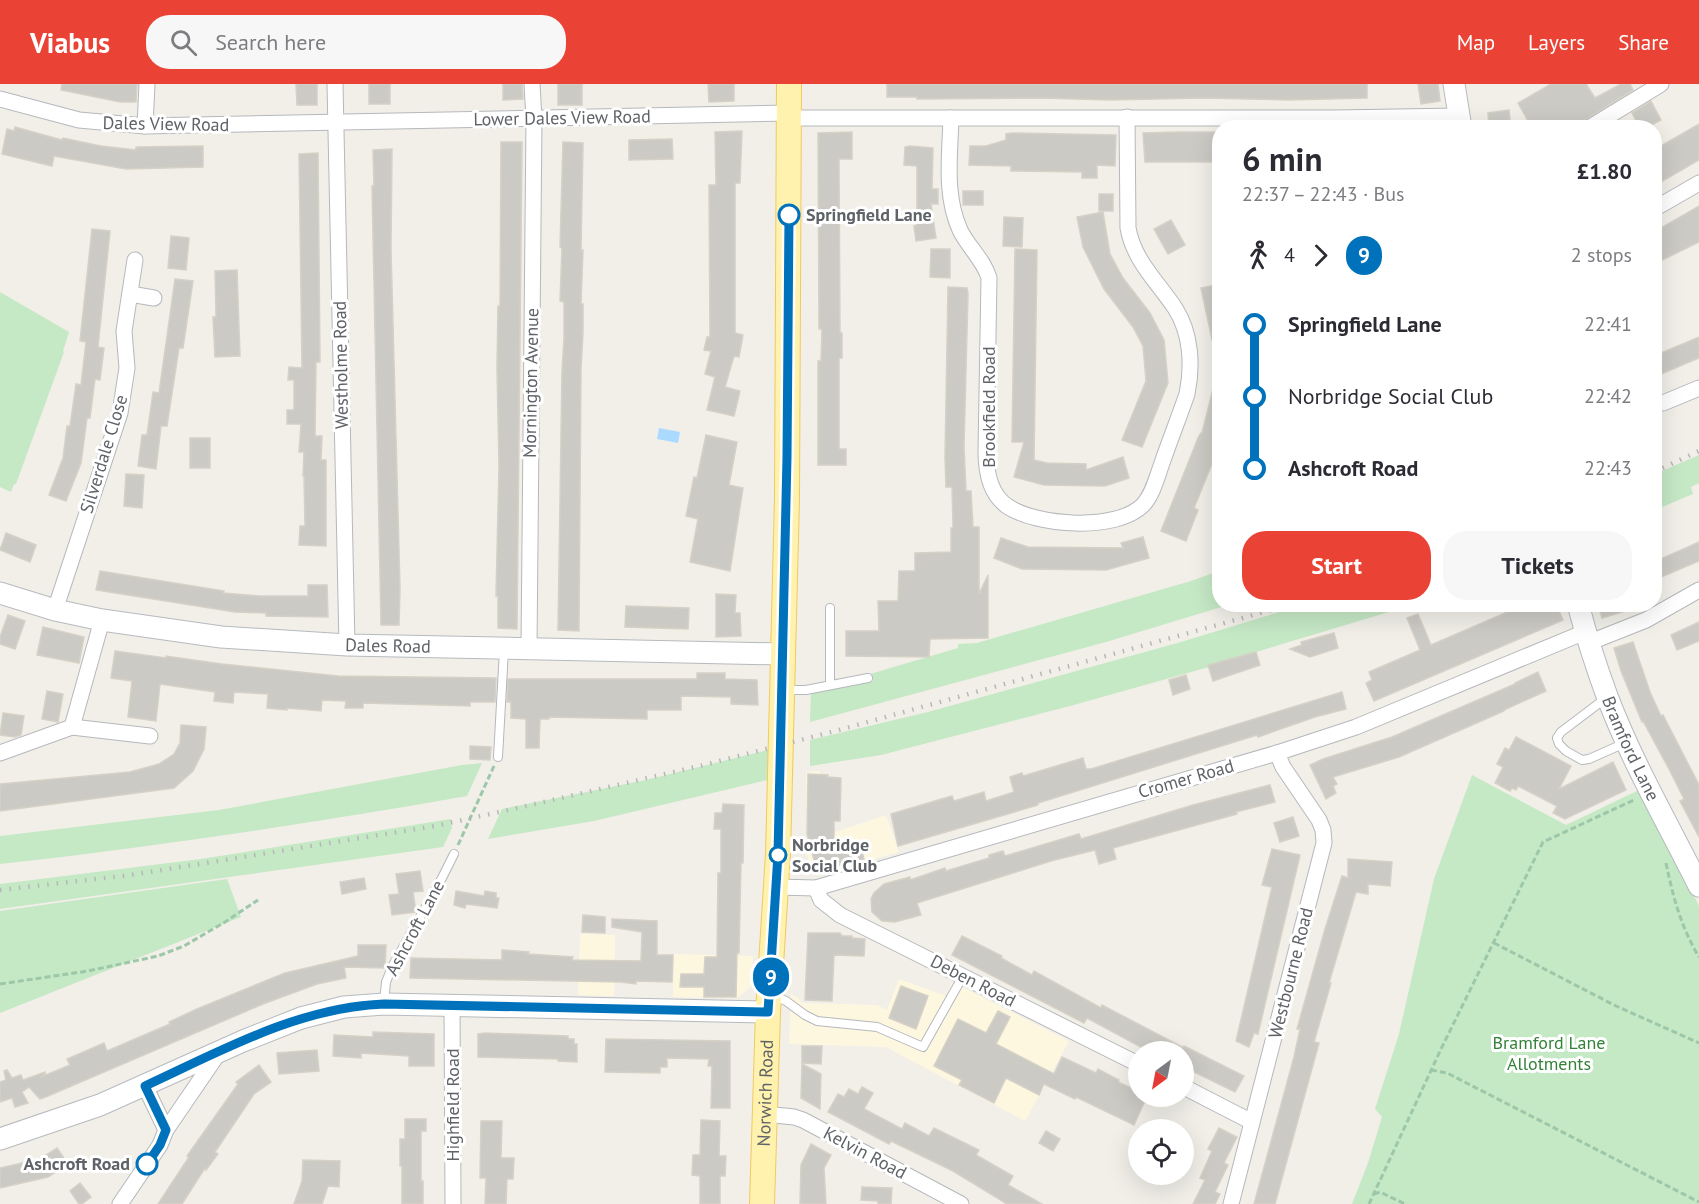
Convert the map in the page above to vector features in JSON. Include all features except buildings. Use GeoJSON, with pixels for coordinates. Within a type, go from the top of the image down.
{"type":"FeatureCollection","features":[{"type":"Feature","properties":{"kind":"main road","name":"Norwich Road"},"geometry":{"type":"LineString","coordinates":[[762,1204],[782,690],[788,395],[789,84]]}},
{"type":"Feature","properties":{"kind":"street"},"geometry":{"type":"LineString","coordinates":[[146,126],[147,84]]}},
{"type":"Feature","properties":{"kind":"street","name":"Westholme Road"},"geometry":{"type":"LineString","coordinates":[[335,84],[346,645]]}},
{"type":"Feature","properties":{"kind":"street","name":"Mornington Avenue"},"geometry":{"type":"LineString","coordinates":[[529,648],[534,119],[532,84]]}},
{"type":"Feature","properties":{"kind":"street"},"geometry":{"type":"LineString","coordinates":[[1454,84],[1460,120]]}},
{"type":"Feature","properties":{"kind":"street"},"geometry":{"type":"LineString","coordinates":[[1602,120],[1661,84]]}},
{"type":"Feature","properties":{"kind":"street","name":"Dales View Road"},"geometry":{"type":"LineString","coordinates":[[0,99],[79,120],[146,126],[336,124]]}},
{"type":"Feature","properties":{"kind":"street"},"geometry":{"type":"LineString","coordinates":[[789,116],[1127,117],[1232,120]]}},
{"type":"Feature","properties":{"kind":"street","name":"Lower Dales View Road"},"geometry":{"type":"LineString","coordinates":[[336,124],[789,116]]}},
{"type":"Feature","properties":{"kind":"street","name":"Brookfield Road"},"geometry":{"type":"LineString","coordinates":[[951,118],[950,191],[952,208],[963,236],[984,265],[989,278],[986,452],[989,477],[996,494],[1007,506],[1041,519],[1066,523],[1108,520],[1130,513],[1142,506],[1152,489],[1190,383],[1190,354],[1180,318],[1140,260],[1130,238],[1127,117]]}},
{"type":"Feature","properties":{"kind":"street"},"geometry":{"type":"LineString","coordinates":[[1662,204],[1699,183]]}},
{"type":"Feature","properties":{"kind":"street","name":"Silverdale Close"},"geometry":{"type":"LineString","coordinates":[[55,610],[120,413],[127,368],[124,331],[135,260]]}},
{"type":"Feature","properties":{"kind":"street"},"geometry":{"type":"LineString","coordinates":[[130,294],[154,298]]}},
{"type":"Feature","properties":{"kind":"street"},"geometry":{"type":"LineString","coordinates":[[1663,403],[1699,388]]}},
{"type":"Feature","properties":{"kind":"street","name":"Cromer Road"},"geometry":{"type":"LineString","coordinates":[[1662,611],[1699,590]]}},
{"type":"Feature","properties":{"kind":"street","name":"Dales Road"},"geometry":{"type":"LineString","coordinates":[[0,593],[55,610],[102,620],[221,637],[346,645],[782,654]]}},
{"type":"Feature","properties":{"kind":"street","name":"Bramford Lane"},"geometry":{"type":"LineString","coordinates":[[1580,612],[1607,697],[1699,886]]}},
{"type":"Feature","properties":{"kind":"street","name":"Cromer Road"},"geometry":{"type":"LineString","coordinates":[[776,887],[816,888],[1277,753],[1373,721],[1587,638],[1646,620],[1660,612]]}},
{"type":"Feature","properties":{"kind":"street"},"geometry":{"type":"LineString","coordinates":[[72,727],[102,620]]}},
{"type":"Feature","properties":{"kind":"street"},"geometry":{"type":"LineString","coordinates":[[0,753],[72,727],[150,736]]}},
{"type":"Feature","properties":{"kind":"street","name":"Westbourne Road"},"geometry":{"type":"LineString","coordinates":[[1231,1204],[1324,843],[1319,820],[1283,767],[1277,753]]}},
{"type":"Feature","properties":{"kind":"street","name":"Deben Road"},"geometry":{"type":"LineString","coordinates":[[816,888],[821,900],[840,915],[1128,1059]]}},
{"type":"Feature","properties":{"kind":"street"},"geometry":{"type":"LineString","coordinates":[[0,1139],[100,1105],[220,1051],[301,1018],[327,1010],[356,1005],[384,1004],[768,1004]]}},
{"type":"Feature","properties":{"kind":"street","name":"Highfield Road"},"geometry":{"type":"LineString","coordinates":[[452,1005],[453,1204]]}},
{"type":"Feature","properties":{"kind":"street"},"geometry":{"type":"LineString","coordinates":[[120,1204],[160,1145],[166,1130],[220,1051]]}},
{"type":"Feature","properties":{"kind":"street"},"geometry":{"type":"LineString","coordinates":[[145,1086],[166,1130]]}},
{"type":"Feature","properties":{"kind":"street"},"geometry":{"type":"LineString","coordinates":[[1194,1092],[1252,1122]]}},
{"type":"Feature","properties":{"kind":"street","name":"Kelvin Road"},"geometry":{"type":"LineString","coordinates":[[765,1114],[803,1120],[961,1204]]}},
{"type":"Feature","properties":{"kind":"lane"},"geometry":{"type":"LineString","coordinates":[[830,608],[830,685]]}},
{"type":"Feature","properties":{"kind":"lane"},"geometry":{"type":"LineString","coordinates":[[498,756],[504,649]]}},
{"type":"Feature","properties":{"kind":"lane"},"geometry":{"type":"LineString","coordinates":[[782,690],[806,690],[868,678]]}},
{"type":"Feature","properties":{"kind":"lane"},"geometry":{"type":"LineString","coordinates":[[1607,697],[1561,732],[1557,738],[1559,744],[1582,760],[1627,742]]}},
{"type":"Feature","properties":{"kind":"lane","name":"Ashcroft Lane"},"geometry":{"type":"LineString","coordinates":[[384,1004],[392,967],[454,854]]}},
{"type":"Feature","properties":{"kind":"lane"},"geometry":{"type":"LineString","coordinates":[[768,1004],[786,1001],[805,1015],[817,1020],[877,1027],[923,1047],[963,976]]}},
{"type":"Feature","properties":{"kind":"path"},"geometry":{"type":"LineString","coordinates":[[454,854],[498,756]]}},
{"type":"Feature","properties":{"kind":"path"},"geometry":{"type":"LineString","coordinates":[[1369,1204],[1431,1070],[1544,842],[1635,799]]}},
{"type":"Feature","properties":{"kind":"path"},"geometry":{"type":"LineString","coordinates":[[1664,855],[1680,920],[1699,957]]}},
{"type":"Feature","properties":{"kind":"path"},"geometry":{"type":"LineString","coordinates":[[0,984],[88,971],[158,956],[184,946],[258,900]]}},
{"type":"Feature","properties":{"kind":"path"},"geometry":{"type":"LineString","coordinates":[[1494,943],[1616,1006],[1699,1043]]}},
{"type":"Feature","properties":{"kind":"path"},"geometry":{"type":"LineString","coordinates":[[1431,1070],[1447,1073],[1644,1176],[1699,1202]]}},
{"type":"Feature","properties":{"kind":"path"},"geometry":{"type":"LineString","coordinates":[[1374,1194],[1380,1192],[1405,1204]]}},
{"type":"Feature","properties":{"kind":"shaded area"},"geometry":{"type":"Polygon","coordinates":[[[820,771],[817,838],[886,815],[899,852],[836,870],[820,872],[812,868],[807,854],[806,772],[820,771]]]}},
{"type":"Feature","properties":{"kind":"shaded area"},"geometry":{"type":"Polygon","coordinates":[[[580,934],[615,935],[614,996],[578,995],[580,934]]]}},
{"type":"Feature","properties":{"kind":"shaded area"},"geometry":{"type":"Polygon","coordinates":[[[674,954],[753,956],[751,987],[737,998],[673,997],[674,954]]]}},
{"type":"Feature","properties":{"kind":"shaded area"},"geometry":{"type":"Polygon","coordinates":[[[899,979],[946,996],[952,982],[1069,1041],[1025,1121],[886,1047],[789,1044],[791,994],[802,1003],[877,1005],[887,1010],[899,979]]]}},
{"type":"Feature","properties":{"kind":"green space"},"geometry":{"type":"Polygon","coordinates":[[[0,292],[69,332],[64,352],[16,484],[11,492],[0,487],[0,292]]]}},
{"type":"Feature","properties":{"kind":"green space"},"geometry":{"type":"Polygon","coordinates":[[[1699,455],[1699,483],[1691,487],[1693,494],[1662,507],[1662,471],[1699,455]]]}},
{"type":"Feature","properties":{"kind":"green space"},"geometry":{"type":"Polygon","coordinates":[[[1212,574],[1212,610],[1106,642],[810,722],[813,691],[958,648],[958,644],[977,643],[1212,574]]]}},
{"type":"Feature","properties":{"kind":"green space"},"geometry":{"type":"Polygon","coordinates":[[[1279,612],[1389,612],[1215,663],[1209,667],[1070,706],[881,755],[810,766],[810,740],[928,712],[1181,642],[1279,612]]]}},
{"type":"Feature","properties":{"kind":"green space"},"geometry":{"type":"Polygon","coordinates":[[[772,749],[771,779],[594,821],[488,839],[502,809],[646,780],[772,749]]]}},
{"type":"Feature","properties":{"kind":"green space"},"geometry":{"type":"Polygon","coordinates":[[[482,763],[467,796],[234,834],[0,864],[0,836],[219,810],[482,763]]]}},
{"type":"Feature","properties":{"kind":"green space","name":"Bramford Lane Allotments"},"geometry":{"type":"Polygon","coordinates":[[[1472,775],[1566,825],[1641,789],[1699,906],[1699,1204],[1352,1204],[1382,1117],[1375,1109],[1399,1034],[1434,879],[1472,775]]]}},
{"type":"Feature","properties":{"kind":"green space"},"geometry":{"type":"Polygon","coordinates":[[[451,819],[452,828],[443,847],[0,909],[0,884],[201,859],[451,819]]]}},
{"type":"Feature","properties":{"kind":"green space"},"geometry":{"type":"Polygon","coordinates":[[[227,879],[241,917],[0,1013],[0,911],[227,879]]]}},
{"type":"Feature","properties":{"kind":"water"},"geometry":{"type":"Polygon","coordinates":[[[659,428],[680,432],[678,443],[657,439],[659,428]]]}},
{"type":"Feature","properties":{"kind":"railway"},"geometry":{"type":"LineString","coordinates":[[1662,468],[1699,451]]}},
{"type":"Feature","properties":{"kind":"railway"},"geometry":{"type":"LineString","coordinates":[[0,890],[131,875],[435,826],[513,809],[704,765],[839,730],[1264,612]]}},
{"type":"Feature","properties":{"kind":"bus line","name":"9"},"geometry":{"type":"LineString","coordinates":[[147,1164],[160,1145],[166,1130],[145,1086],[243,1041],[327,1010],[356,1005],[384,1004],[768,1012],[778,854],[787,457],[789,215]]}},
{"type":"Feature","properties":{"kind":"place","name":"Springfield Lane"},"geometry":{"type":"Point","coordinates":[789,215]}},
{"type":"Feature","properties":{"kind":"place","name":"Norbridge Social Club"},"geometry":{"type":"Point","coordinates":[778,855]}},
{"type":"Feature","properties":{"kind":"place","name":"Ashcroft Road"},"geometry":{"type":"Point","coordinates":[147,1164]}}]}
